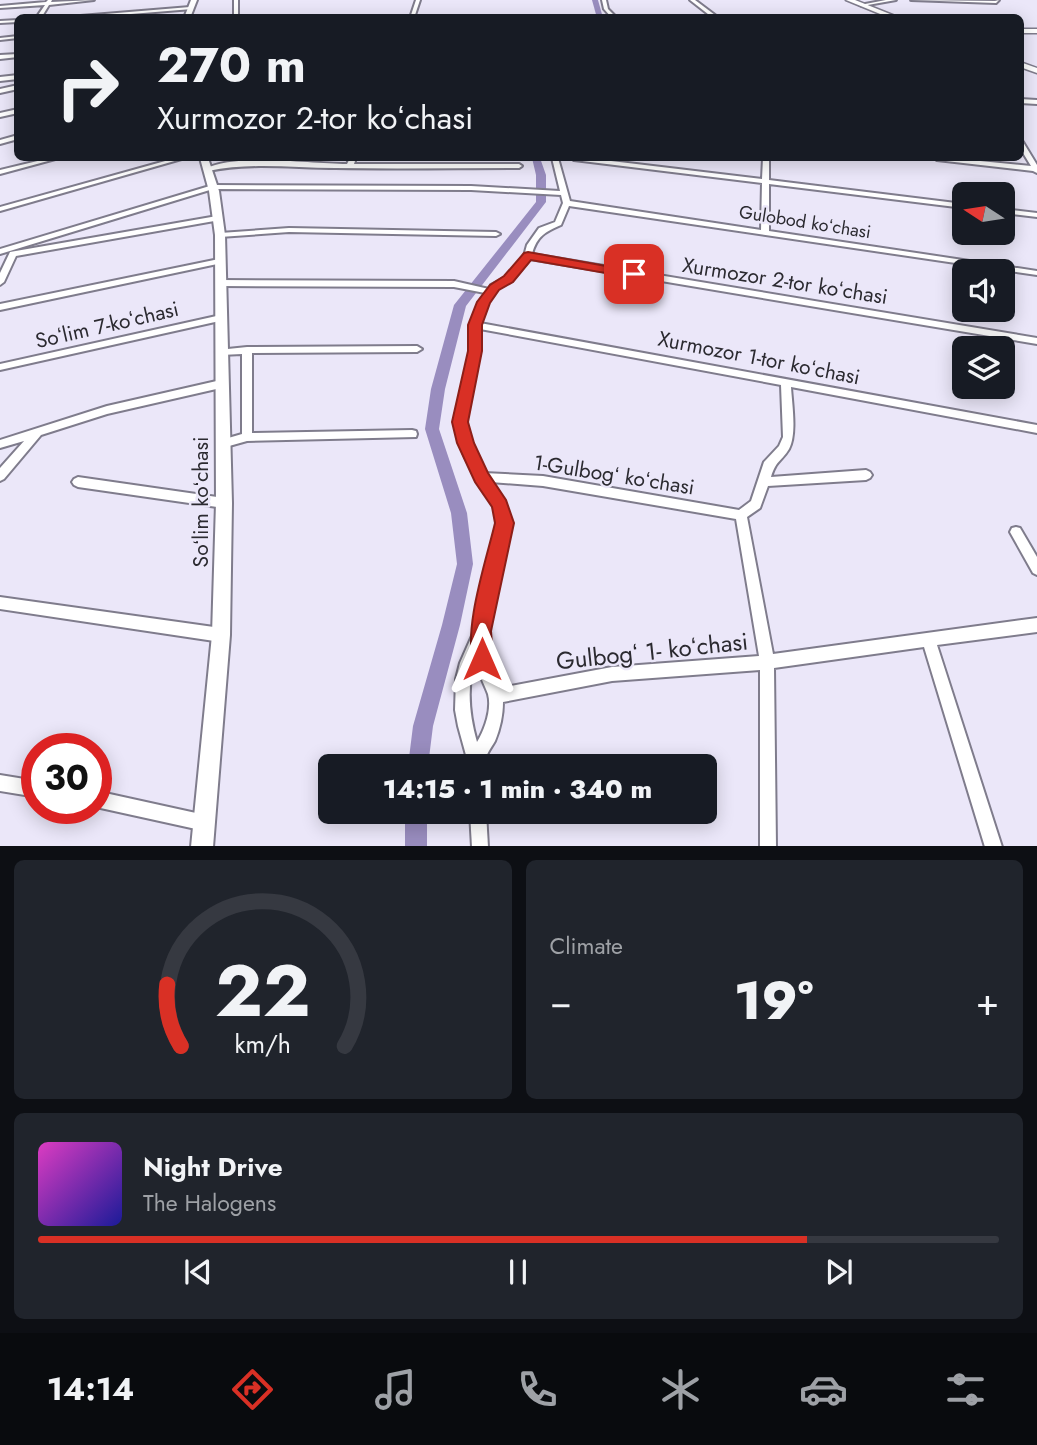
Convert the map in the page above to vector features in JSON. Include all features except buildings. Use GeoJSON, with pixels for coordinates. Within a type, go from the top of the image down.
{"type":"FeatureCollection","features":[{"type":"Feature","properties":{"kind":"main road"},"geometry":{"type":"LineString","coordinates":[[849,0],[886,14]]}},
{"type":"Feature","properties":{"kind":"street"},"geometry":{"type":"LineString","coordinates":[[0,7],[92,0]]}},
{"type":"Feature","properties":{"kind":"street"},"geometry":{"type":"LineString","coordinates":[[188,14],[194,0]]}},
{"type":"Feature","properties":{"kind":"street"},"geometry":{"type":"LineString","coordinates":[[692,0],[711,14]]}},
{"type":"Feature","properties":{"kind":"street"},"geometry":{"type":"LineString","coordinates":[[862,5],[894,0]]}},
{"type":"Feature","properties":{"kind":"street"},"geometry":{"type":"LineString","coordinates":[[913,0],[996,0]]}},
{"type":"Feature","properties":{"kind":"street"},"geometry":{"type":"LineString","coordinates":[[111,14],[190,8]]}},
{"type":"Feature","properties":{"kind":"street"},"geometry":{"type":"LineString","coordinates":[[10,56],[14,50]]}},
{"type":"Feature","properties":{"kind":"street"},"geometry":{"type":"LineString","coordinates":[[0,57],[14,56]]}},
{"type":"Feature","properties":{"kind":"street"},"geometry":{"type":"LineString","coordinates":[[1024,149],[1036,170]]}},
{"type":"Feature","properties":{"kind":"street"},"geometry":{"type":"LineString","coordinates":[[0,172],[45,161]]}},
{"type":"Feature","properties":{"kind":"street"},"geometry":{"type":"LineString","coordinates":[[0,209],[171,161]]}},
{"type":"Feature","properties":{"kind":"street"},"geometry":{"type":"LineString","coordinates":[[350,166],[351,161]]}},
{"type":"Feature","properties":{"kind":"street"},"geometry":{"type":"LineString","coordinates":[[481,754],[494,722],[496,695],[484,670],[481,631],[505,523],[500,505],[481,477],[465,443],[460,422],[475,351],[475,325],[489,291],[509,279],[528,256],[531,245],[542,230],[558,223],[564,196],[556,161]]}},
{"type":"Feature","properties":{"kind":"street"},"geometry":{"type":"LineString","coordinates":[[599,161],[952,204]]}},
{"type":"Feature","properties":{"kind":"street"},"geometry":{"type":"LineString","coordinates":[[765,231],[766,161]]}},
{"type":"Feature","properties":{"kind":"street"},"geometry":{"type":"LineString","coordinates":[[967,161],[1036,170]]}},
{"type":"Feature","properties":{"kind":"street"},"geometry":{"type":"LineString","coordinates":[[206,163],[262,163],[310,167],[519,166]]}},
{"type":"Feature","properties":{"kind":"street","name":"Soʻlim koʻchasi"},"geometry":{"type":"LineString","coordinates":[[202,846],[221,635],[224,503],[220,235],[213,187],[206,163]]}},
{"type":"Feature","properties":{"kind":"street","name":"Gulobod koʻchasi"},"geometry":{"type":"LineString","coordinates":[[0,253],[213,187],[471,188],[534,191],[765,231],[1037,273]]}},
{"type":"Feature","properties":{"kind":"street"},"geometry":{"type":"LineString","coordinates":[[1015,212],[1037,215]]}},
{"type":"Feature","properties":{"kind":"street"},"geometry":{"type":"LineString","coordinates":[[0,253],[13,254],[217,218]]}},
{"type":"Feature","properties":{"kind":"street"},"geometry":{"type":"LineString","coordinates":[[220,235],[289,230],[496,234]]}},
{"type":"Feature","properties":{"kind":"street"},"geometry":{"type":"LineString","coordinates":[[0,282],[13,254]]}},
{"type":"Feature","properties":{"kind":"street","name":"Xurmozor 2-tor koʻchasi"},"geometry":{"type":"LineString","coordinates":[[528,256],[1037,341]]}},
{"type":"Feature","properties":{"kind":"street"},"geometry":{"type":"LineString","coordinates":[[0,307],[219,261]]}},
{"type":"Feature","properties":{"kind":"street"},"geometry":{"type":"LineString","coordinates":[[220,283],[454,284],[489,291]]}},
{"type":"Feature","properties":{"kind":"street","name":"Soʻlim 7-koʻchasi"},"geometry":{"type":"LineString","coordinates":[[0,367],[221,318]]}},
{"type":"Feature","properties":{"kind":"street","name":"Xurmozor 1-tor koʻchasi"},"geometry":{"type":"LineString","coordinates":[[475,325],[1037,429]]}},
{"type":"Feature","properties":{"kind":"street"},"geometry":{"type":"LineString","coordinates":[[221,352],[417,349]]}},
{"type":"Feature","properties":{"kind":"street"},"geometry":{"type":"LineString","coordinates":[[247,350],[247,437]]}},
{"type":"Feature","properties":{"kind":"street"},"geometry":{"type":"LineString","coordinates":[[741,515],[756,505],[770,462],[784,448],[788,437],[786,383]]}},
{"type":"Feature","properties":{"kind":"street"},"geometry":{"type":"LineString","coordinates":[[0,444],[107,410],[221,384]]}},
{"type":"Feature","properties":{"kind":"street"},"geometry":{"type":"LineString","coordinates":[[0,476],[39,432]]}},
{"type":"Feature","properties":{"kind":"street"},"geometry":{"type":"LineString","coordinates":[[222,444],[247,437],[412,434]]}},
{"type":"Feature","properties":{"kind":"street"},"geometry":{"type":"LineString","coordinates":[[764,482],[866,475]]}},
{"type":"Feature","properties":{"kind":"street","name":"1-Gulbogʻ koʻchasi"},"geometry":{"type":"LineString","coordinates":[[481,477],[543,481],[741,515]]}},
{"type":"Feature","properties":{"kind":"street"},"geometry":{"type":"LineString","coordinates":[[78,482],[224,503]]}},
{"type":"Feature","properties":{"kind":"street","name":"Gulbogʻ 1- koʻchasi"},"geometry":{"type":"LineString","coordinates":[[496,695],[612,674],[767,662],[741,515]]}},
{"type":"Feature","properties":{"kind":"street"},"geometry":{"type":"LineString","coordinates":[[1016,533],[1037,569]]}},
{"type":"Feature","properties":{"kind":"street"},"geometry":{"type":"LineString","coordinates":[[0,603],[221,635]]}},
{"type":"Feature","properties":{"kind":"street"},"geometry":{"type":"LineString","coordinates":[[768,846],[767,662],[1037,625]]}},
{"type":"Feature","properties":{"kind":"street"},"geometry":{"type":"LineString","coordinates":[[473,754],[466,735],[460,690],[470,649],[481,631]]}},
{"type":"Feature","properties":{"kind":"street"},"geometry":{"type":"LineString","coordinates":[[928,639],[994,846]]}},
{"type":"Feature","properties":{"kind":"street"},"geometry":{"type":"LineString","coordinates":[[0,783],[21,786]]}},
{"type":"Feature","properties":{"kind":"street"},"geometry":{"type":"LineString","coordinates":[[112,803],[205,823]]}},
{"type":"Feature","properties":{"kind":"street"},"geometry":{"type":"LineString","coordinates":[[479,824],[480,846]]}},
{"type":"Feature","properties":{"kind":"waterway"},"geometry":{"type":"LineString","coordinates":[[595,0],[599,14]]}},
{"type":"Feature","properties":{"kind":"waterway"},"geometry":{"type":"LineString","coordinates":[[420,754],[423,726],[465,564],[459,513],[432,429],[438,389],[460,305],[541,202],[541,175],[537,161]]}},
{"type":"Feature","properties":{"kind":"waterway"},"geometry":{"type":"LineString","coordinates":[[416,824],[416,846]]}},
{"type":"Feature","properties":{"kind":"route"},"geometry":{"type":"LineString","coordinates":[[482,659],[481,631],[505,523],[500,505],[481,477],[465,443],[460,422],[475,351],[475,325],[484,302],[494,288],[509,279],[528,256],[634,274]]}}]}
